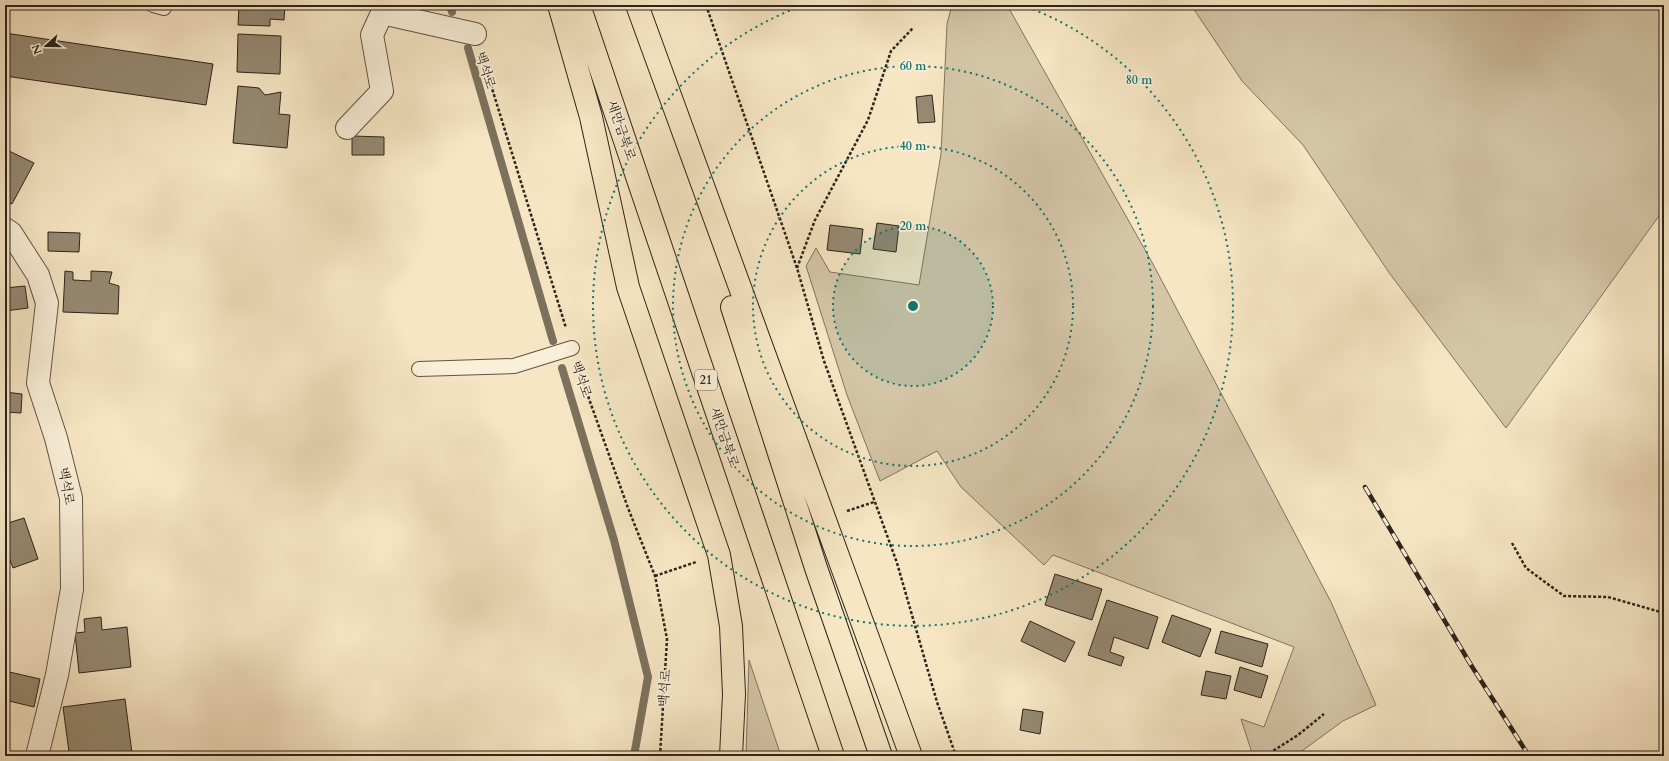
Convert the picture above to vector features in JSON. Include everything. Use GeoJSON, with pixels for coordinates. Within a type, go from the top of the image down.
{"type":"FeatureCollection","features":[{"type":"Feature","properties":{"kind":"highway"},"geometry":{"type":"LineString","coordinates":[[559,5],[591,117],[628,287],[719,555],[730,626],[734,694],[730,756]]}},
{"type":"Feature","properties":{"kind":"highway","name":"새만금북로"},"geometry":{"type":"LineString","coordinates":[[579,5],[833,756]]}},
{"type":"Feature","properties":{"kind":"highway"},"geometry":{"type":"LineString","coordinates":[[636,5],[816,568],[881,756]]}},
{"type":"Feature","properties":{"kind":"highway"},"geometry":{"type":"LineString","coordinates":[[636,5],[911,756]]}},
{"type":"Feature","properties":{"kind":"street"},"geometry":{"type":"LineString","coordinates":[[347,128],[382,91],[372,35],[382,13],[474,34]]}},
{"type":"Feature","properties":{"kind":"street","name":"백석로"},"geometry":{"type":"LineString","coordinates":[[5,229],[11,233],[38,275],[47,303],[38,384],[56,438],[71,498],[72,589],[57,675],[37,756]]}},
{"type":"Feature","properties":{"kind":"lane"},"geometry":{"type":"LineString","coordinates":[[419,368],[514,366],[572,348]]}},
{"type":"Feature","properties":{"kind":"path"},"geometry":{"type":"LineString","coordinates":[[706,5],[797,268],[824,361],[897,563],[937,702],[956,756]]}},
{"type":"Feature","properties":{"kind":"path"},"geometry":{"type":"LineString","coordinates":[[797,268],[815,220],[868,120],[891,51],[913,28]]}},
{"type":"Feature","properties":{"kind":"path","name":"백석로"},"geometry":{"type":"LineString","coordinates":[[474,34],[572,348],[628,508],[655,576],[667,639],[660,756]]}},
{"type":"Feature","properties":{"kind":"path"},"geometry":{"type":"LineString","coordinates":[[841,513],[874,502]]}},
{"type":"Feature","properties":{"kind":"path"},"geometry":{"type":"LineString","coordinates":[[1512,543],[1526,568],[1564,596],[1608,598],[1664,613]]}},
{"type":"Feature","properties":{"kind":"path"},"geometry":{"type":"LineString","coordinates":[[655,576],[703,560]]}},
{"type":"Feature","properties":{"kind":"path"},"geometry":{"type":"LineString","coordinates":[[1265,756],[1298,735],[1324,714]]}},
{"type":"Feature","properties":{"kind":"shaded area"},"geometry":{"type":"Polygon","coordinates":[[[952,5],[1007,5],[1153,264],[1331,602],[1376,705],[1343,721],[1295,756],[1253,756],[1241,719],[1264,727],[1294,647],[1053,555],[1044,565],[961,487],[937,451],[880,481],[847,395],[806,266],[816,248],[830,272],[919,285],[941,154],[947,24],[952,5]]]}},
{"type":"Feature","properties":{"kind":"shaded area"},"geometry":{"type":"Polygon","coordinates":[[[1191,5],[1664,5],[1664,209],[1506,428],[1390,274],[1303,145],[1242,81],[1191,5]]]}},
{"type":"Feature","properties":{"kind":"shaded area"},"geometry":{"type":"Polygon","coordinates":[[[749,660],[781,756],[746,756],[749,660]]]}},
{"type":"Feature","properties":{"kind":"building"},"geometry":{"type":"Polygon","coordinates":[[[239,5],[285,5],[284,20],[270,19],[270,26],[238,25],[239,5]]]}},
{"type":"Feature","properties":{"kind":"building"},"geometry":{"type":"Polygon","coordinates":[[[345,5],[363,5],[362,10],[345,5]]]}},
{"type":"Feature","properties":{"kind":"building"},"geometry":{"type":"Polygon","coordinates":[[[5,33],[213,64],[206,105],[5,76],[5,33]]]}},
{"type":"Feature","properties":{"kind":"building"},"geometry":{"type":"Polygon","coordinates":[[[238,34],[281,36],[280,74],[237,72],[238,34]]]}},
{"type":"Feature","properties":{"kind":"building"},"geometry":{"type":"Polygon","coordinates":[[[238,86],[259,88],[265,95],[281,92],[279,114],[290,115],[287,148],[233,143],[238,86]]]}},
{"type":"Feature","properties":{"kind":"building"},"geometry":{"type":"Polygon","coordinates":[[[932,95],[935,122],[918,123],[916,97],[932,95]]]}},
{"type":"Feature","properties":{"kind":"building"},"geometry":{"type":"Polygon","coordinates":[[[352,136],[384,137],[384,155],[352,155],[352,136]]]}},
{"type":"Feature","properties":{"kind":"building"},"geometry":{"type":"Polygon","coordinates":[[[5,149],[34,163],[12,204],[5,201],[5,149]]]}},
{"type":"Feature","properties":{"kind":"building"},"geometry":{"type":"Polygon","coordinates":[[[877,223],[899,226],[896,252],[873,249],[877,223]]]}},
{"type":"Feature","properties":{"kind":"building"},"geometry":{"type":"Polygon","coordinates":[[[830,225],[863,229],[860,254],[827,250],[830,225]]]}},
{"type":"Feature","properties":{"kind":"building"},"geometry":{"type":"Polygon","coordinates":[[[48,232],[80,233],[79,252],[48,251],[48,232]]]}},
{"type":"Feature","properties":{"kind":"building"},"geometry":{"type":"Polygon","coordinates":[[[65,271],[73,272],[73,280],[91,281],[91,271],[112,272],[109,283],[119,286],[118,314],[63,312],[65,271]]]}},
{"type":"Feature","properties":{"kind":"building"},"geometry":{"type":"Polygon","coordinates":[[[25,286],[28,308],[5,311],[5,288],[25,286]]]}},
{"type":"Feature","properties":{"kind":"building"},"geometry":{"type":"Polygon","coordinates":[[[5,392],[22,394],[21,413],[5,412],[5,392]]]}},
{"type":"Feature","properties":{"kind":"building"},"geometry":{"type":"Polygon","coordinates":[[[24,518],[38,559],[13,568],[5,546],[5,524],[24,518]]]}},
{"type":"Feature","properties":{"kind":"building"},"geometry":{"type":"Polygon","coordinates":[[[1055,574],[1102,589],[1092,620],[1045,605],[1055,574]]]}},
{"type":"Feature","properties":{"kind":"building"},"geometry":{"type":"Polygon","coordinates":[[[1107,600],[1158,617],[1148,649],[1114,637],[1110,652],[1124,657],[1121,666],[1088,655],[1107,600]]]}},
{"type":"Feature","properties":{"kind":"building"},"geometry":{"type":"Polygon","coordinates":[[[1172,615],[1211,629],[1200,657],[1162,642],[1172,615]]]}},
{"type":"Feature","properties":{"kind":"building"},"geometry":{"type":"Polygon","coordinates":[[[101,617],[102,630],[127,627],[131,667],[79,673],[75,633],[85,632],[84,619],[101,617]]]}},
{"type":"Feature","properties":{"kind":"building"},"geometry":{"type":"Polygon","coordinates":[[[1030,621],[1075,642],[1065,662],[1021,641],[1030,621]]]}},
{"type":"Feature","properties":{"kind":"building"},"geometry":{"type":"Polygon","coordinates":[[[1221,631],[1268,644],[1262,667],[1215,653],[1221,631]]]}},
{"type":"Feature","properties":{"kind":"building"},"geometry":{"type":"Polygon","coordinates":[[[1240,667],[1268,676],[1261,698],[1234,690],[1240,667]]]}},
{"type":"Feature","properties":{"kind":"building"},"geometry":{"type":"Polygon","coordinates":[[[5,671],[40,679],[34,707],[5,700],[5,671]]]}},
{"type":"Feature","properties":{"kind":"building"},"geometry":{"type":"Polygon","coordinates":[[[1206,671],[1231,676],[1226,699],[1201,695],[1206,671]]]}},
{"type":"Feature","properties":{"kind":"building"},"geometry":{"type":"Polygon","coordinates":[[[125,699],[132,753],[118,754],[118,756],[77,756],[77,754],[69,752],[63,707],[125,699]]]}},
{"type":"Feature","properties":{"kind":"building"},"geometry":{"type":"Polygon","coordinates":[[[1023,709],[1043,712],[1040,734],[1020,730],[1023,709]]]}},
{"type":"Feature","properties":{"kind":"waterway"},"geometry":{"type":"LineString","coordinates":[[450,5],[452,12]]}},
{"type":"Feature","properties":{"kind":"waterway"},"geometry":{"type":"LineString","coordinates":[[468,48],[553,341]]}},
{"type":"Feature","properties":{"kind":"waterway"},"geometry":{"type":"LineString","coordinates":[[562,368],[614,540],[648,677],[634,756]]}},
{"type":"Feature","properties":{"kind":"railway"},"geometry":{"type":"LineString","coordinates":[[1365,487],[1471,665],[1529,756]]}}]}
